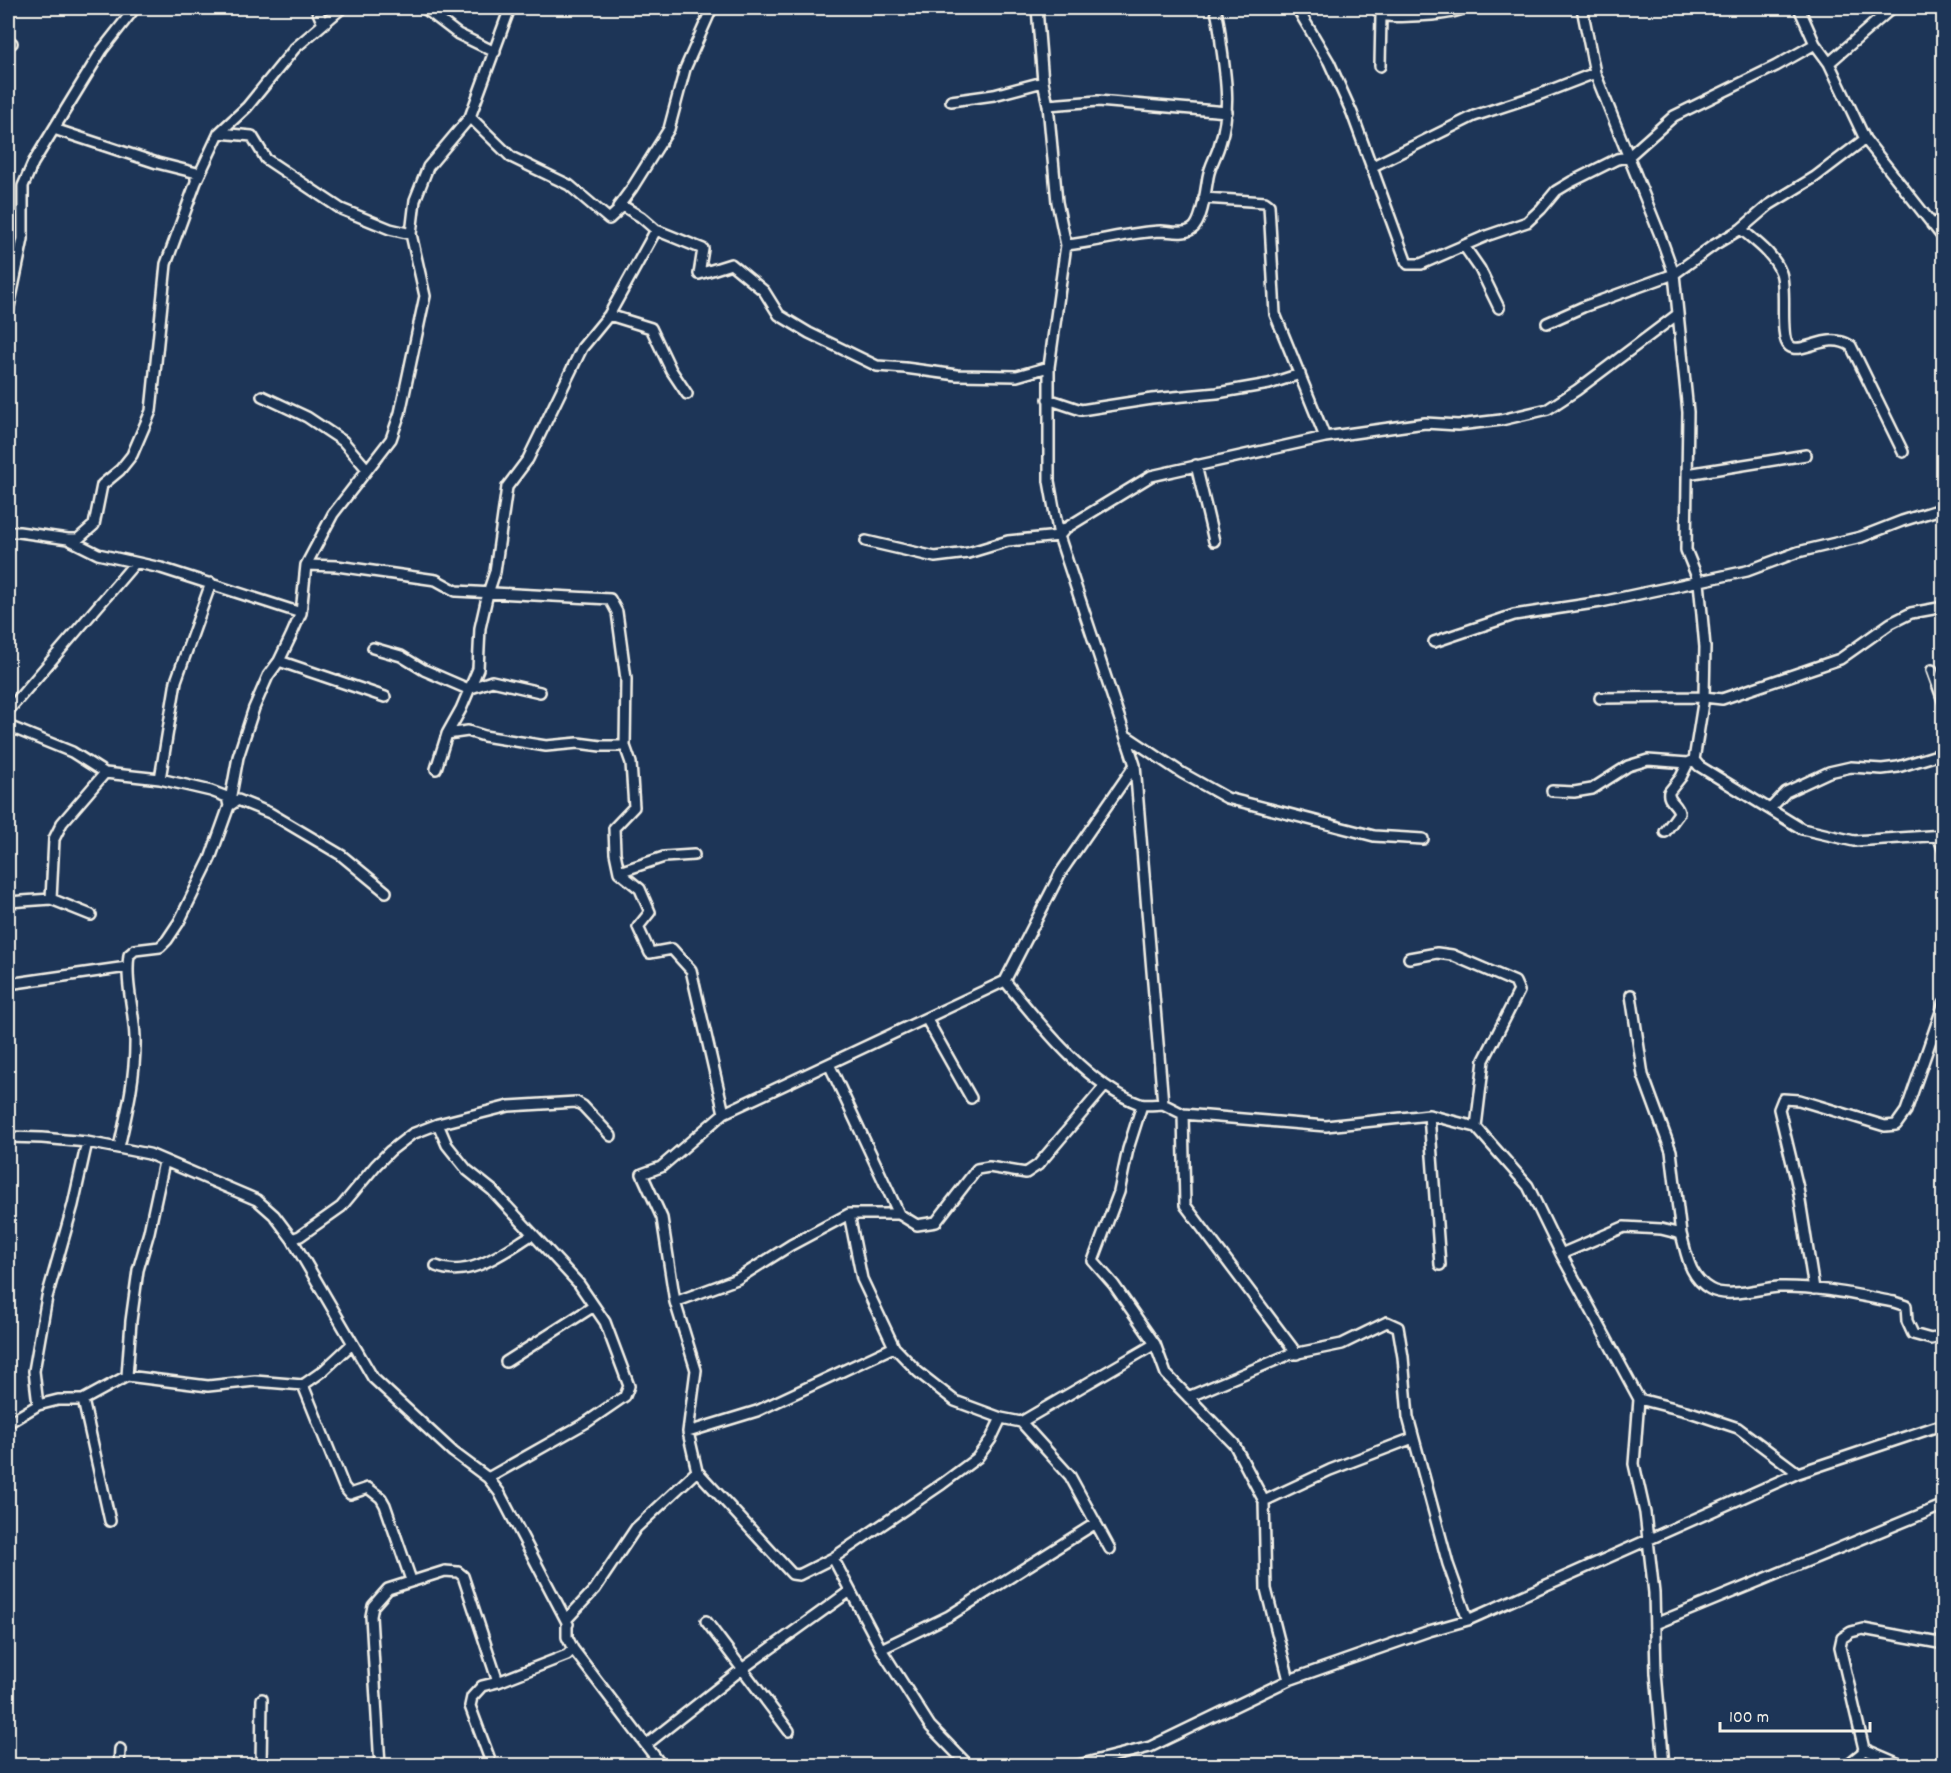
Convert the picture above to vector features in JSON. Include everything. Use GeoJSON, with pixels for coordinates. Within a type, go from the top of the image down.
{"type":"FeatureCollection","features":[{"type":"Feature","properties":{"kind":"street"},"geometry":{"type":"LineString","coordinates":[[8,310],[23,239],[23,186],[33,163],[102,50],[135,8]]}},
{"type":"Feature","properties":{"kind":"street"},"geometry":{"type":"LineString","coordinates":[[316,8],[323,24]]}},
{"type":"Feature","properties":{"kind":"street"},"geometry":{"type":"LineString","coordinates":[[8,532],[78,539],[94,525],[102,486],[120,470],[132,455],[151,411],[166,264],[196,182],[219,133],[247,107],[295,48],[342,8]]}},
{"type":"Feature","properties":{"kind":"street"},"geometry":{"type":"LineString","coordinates":[[424,8],[458,34],[495,52]]}},
{"type":"Feature","properties":{"kind":"street"},"geometry":{"type":"LineString","coordinates":[[119,1147],[130,1097],[135,1038],[127,967],[129,955],[135,950],[160,947],[179,922],[210,859],[229,806],[238,757],[254,708],[301,613],[306,565],[333,514],[391,439],[400,413],[425,296],[411,234],[415,200],[428,167],[470,117],[510,8]]}},
{"type":"Feature","properties":{"kind":"street"},"geometry":{"type":"LineString","coordinates":[[609,219],[632,188],[669,129],[685,69],[712,8]]}},
{"type":"Feature","properties":{"kind":"street"},"geometry":{"type":"LineString","coordinates":[[1037,8],[1042,82],[1048,105],[1057,202],[1066,245],[1049,367],[1048,481],[1059,536],[1135,765],[1163,1104]]}},
{"type":"Feature","properties":{"kind":"street"},"geometry":{"type":"LineString","coordinates":[[1066,245],[1139,233],[1182,232],[1193,229],[1198,221],[1209,171],[1220,143],[1227,112],[1225,64],[1220,23],[1215,8]]}},
{"type":"Feature","properties":{"kind":"street"},"geometry":{"type":"LineString","coordinates":[[1297,8],[1329,62],[1352,113],[1408,264],[1421,264],[1486,236],[1527,222],[1556,191],[1617,159],[1628,157],[1674,116],[1776,66],[1815,44]]}},
{"type":"Feature","properties":{"kind":"street"},"geometry":{"type":"LineString","coordinates":[[1380,66],[1378,11],[1393,17],[1454,13],[1464,8]]}},
{"type":"Feature","properties":{"kind":"street"},"geometry":{"type":"LineString","coordinates":[[1582,8],[1595,73],[1674,274],[1688,412],[1686,550],[1699,582],[1704,647],[1704,697],[1691,762],[1669,792],[1670,799],[1679,808],[1679,813],[1665,832]]}},
{"type":"Feature","properties":{"kind":"street"},"geometry":{"type":"LineString","coordinates":[[1799,8],[1815,44],[1829,63],[1865,139],[1944,239]]}},
{"type":"Feature","properties":{"kind":"street"},"geometry":{"type":"LineString","coordinates":[[1829,63],[1892,8]]}},
{"type":"Feature","properties":{"kind":"street"},"geometry":{"type":"LineString","coordinates":[[1371,167],[1474,116],[1595,73]]}},
{"type":"Feature","properties":{"kind":"street"},"geometry":{"type":"LineString","coordinates":[[951,101],[994,95],[1042,82]]}},
{"type":"Feature","properties":{"kind":"street"},"geometry":{"type":"LineString","coordinates":[[1048,105],[1098,101],[1227,112]]}},
{"type":"Feature","properties":{"kind":"street"},"geometry":{"type":"LineString","coordinates":[[470,117],[511,157],[569,185],[609,219]]}},
{"type":"Feature","properties":{"kind":"street"},"geometry":{"type":"LineString","coordinates":[[54,129],[147,160],[197,173],[196,182]]}},
{"type":"Feature","properties":{"kind":"street"},"geometry":{"type":"LineString","coordinates":[[219,133],[252,136],[266,159],[324,198],[361,218],[411,234]]}},
{"type":"Feature","properties":{"kind":"street"},"geometry":{"type":"LineString","coordinates":[[1547,324],[1583,307],[1674,274],[1741,229],[1769,205],[1815,177],[1865,139]]}},
{"type":"Feature","properties":{"kind":"street"},"geometry":{"type":"LineString","coordinates":[[1204,198],[1264,202],[1269,205],[1275,314],[1325,437]]}},
{"type":"Feature","properties":{"kind":"street"},"geometry":{"type":"LineString","coordinates":[[609,219],[623,206],[641,216],[656,230],[703,249],[699,274],[731,264],[764,291],[779,315],[809,333],[877,366],[957,375],[1017,376],[1049,367]]}},
{"type":"Feature","properties":{"kind":"street"},"geometry":{"type":"LineString","coordinates":[[1932,225],[1944,218]]}},
{"type":"Feature","properties":{"kind":"street"},"geometry":{"type":"LineString","coordinates":[[1741,229],[1771,255],[1782,274],[1785,297],[1784,337],[1787,345],[1793,348],[1802,347],[1831,339],[1842,340],[1851,346],[1903,452]]}},
{"type":"Feature","properties":{"kind":"street"},"geometry":{"type":"LineString","coordinates":[[436,769],[447,734],[461,709],[478,669],[480,628],[495,572],[507,487],[528,459],[582,348],[609,315],[656,230]]}},
{"type":"Feature","properties":{"kind":"street"},"geometry":{"type":"LineString","coordinates":[[1464,246],[1480,268],[1499,308]]}},
{"type":"Feature","properties":{"kind":"street"},"geometry":{"type":"LineString","coordinates":[[866,541],[935,557],[968,553],[1008,541],[1059,536],[1066,528],[1151,476],[1325,437],[1425,423],[1458,425],[1501,420],[1548,409],[1678,314]]}},
{"type":"Feature","properties":{"kind":"street"},"geometry":{"type":"LineString","coordinates":[[609,315],[651,328],[671,370],[687,394]]}},
{"type":"Feature","properties":{"kind":"street"},"geometry":{"type":"LineString","coordinates":[[1048,399],[1081,410],[1227,391],[1269,384],[1300,374]]}},
{"type":"Feature","properties":{"kind":"street"},"geometry":{"type":"LineString","coordinates":[[262,396],[307,417],[343,441],[367,470]]}},
{"type":"Feature","properties":{"kind":"street"},"geometry":{"type":"LineString","coordinates":[[1687,474],[1724,470],[1806,455]]}},
{"type":"Feature","properties":{"kind":"street"},"geometry":{"type":"LineString","coordinates":[[1196,465],[1214,541]]}},
{"type":"Feature","properties":{"kind":"street"},"geometry":{"type":"LineString","coordinates":[[1434,642],[1514,615],[1601,602],[1747,571],[1798,552],[1861,537],[1944,508]]}},
{"type":"Feature","properties":{"kind":"street"},"geometry":{"type":"LineString","coordinates":[[69,539],[98,554],[161,568],[212,583],[251,599],[301,613]]}},
{"type":"Feature","properties":{"kind":"street"},"geometry":{"type":"LineString","coordinates":[[8,711],[135,563]]}},
{"type":"Feature","properties":{"kind":"street"},"geometry":{"type":"LineString","coordinates":[[306,565],[337,566],[436,580],[456,591],[610,598],[616,612],[626,679],[625,746],[632,763],[634,807],[614,828],[615,853],[620,872],[640,889],[650,912],[638,927],[650,953],[672,948],[691,970],[724,1113]]}},
{"type":"Feature","properties":{"kind":"street"},"geometry":{"type":"LineString","coordinates":[[160,779],[176,681],[212,583]]}},
{"type":"Feature","properties":{"kind":"street"},"geometry":{"type":"LineString","coordinates":[[1600,699],[1704,697],[1722,699],[1731,697],[1840,659],[1891,623],[1911,614],[1944,607]]}},
{"type":"Feature","properties":{"kind":"street"},"geometry":{"type":"LineString","coordinates":[[373,648],[401,656],[424,670],[468,689],[492,681],[540,692]]}},
{"type":"Feature","properties":{"kind":"street"},"geometry":{"type":"LineString","coordinates":[[279,661],[385,698]]}},
{"type":"Feature","properties":{"kind":"street"},"geometry":{"type":"LineString","coordinates":[[1932,670],[1944,703]]}},
{"type":"Feature","properties":{"kind":"street"},"geometry":{"type":"LineString","coordinates":[[8,726],[72,752],[105,773],[160,779],[212,791],[228,797],[229,806]]}},
{"type":"Feature","properties":{"kind":"street"},"geometry":{"type":"LineString","coordinates":[[447,734],[468,731],[484,736],[546,746],[578,742],[601,746],[625,746]]}},
{"type":"Feature","properties":{"kind":"street"},"geometry":{"type":"LineString","coordinates":[[1124,734],[1182,773],[1227,798],[1374,836],[1424,839]]}},
{"type":"Feature","properties":{"kind":"street"},"geometry":{"type":"LineString","coordinates":[[1770,809],[1786,792],[1829,772],[1851,767],[1882,769],[1898,767],[1944,753]]}},
{"type":"Feature","properties":{"kind":"street"},"geometry":{"type":"LineString","coordinates":[[1552,791],[1574,792],[1592,789],[1629,765],[1648,760],[1691,762],[1802,829],[1854,841],[1941,836],[1944,851]]}},
{"type":"Feature","properties":{"kind":"street"},"geometry":{"type":"LineString","coordinates":[[1001,1418],[991,1439],[977,1458],[833,1558],[800,1575],[792,1574],[697,1471],[687,1432],[696,1370],[675,1302],[662,1218],[642,1174],[661,1167],[724,1113],[1005,981],[1061,872],[1135,765]]}},
{"type":"Feature","properties":{"kind":"street"},"geometry":{"type":"LineString","coordinates":[[51,899],[54,839],[62,823],[105,773]]}},
{"type":"Feature","properties":{"kind":"street"},"geometry":{"type":"LineString","coordinates":[[229,806],[238,800],[270,813],[341,855],[386,892]]}},
{"type":"Feature","properties":{"kind":"street"},"geometry":{"type":"LineString","coordinates":[[620,872],[664,856],[694,855]]}},
{"type":"Feature","properties":{"kind":"street"},"geometry":{"type":"LineString","coordinates":[[8,902],[51,899],[92,915]]}},
{"type":"Feature","properties":{"kind":"street"},"geometry":{"type":"LineString","coordinates":[[1409,958],[1437,952],[1452,955],[1515,982],[1519,991],[1484,1059],[1476,1127]]}},
{"type":"Feature","properties":{"kind":"street"},"geometry":{"type":"LineString","coordinates":[[8,984],[127,967]]}},
{"type":"Feature","properties":{"kind":"street"},"geometry":{"type":"LineString","coordinates":[[1005,981],[1052,1038],[1105,1086],[1143,1105],[1163,1104],[1183,1114],[1326,1126],[1429,1115],[1476,1127],[1528,1186],[1561,1254],[1639,1399],[1634,1464],[1645,1513],[1654,1593],[1656,1673],[1664,1766]]}},
{"type":"Feature","properties":{"kind":"street"},"geometry":{"type":"LineString","coordinates":[[1631,995],[1643,1075],[1671,1151],[1681,1234],[1691,1271],[1711,1290],[1740,1293],[1778,1287],[1814,1289],[1894,1302],[1906,1306],[1907,1321],[1913,1334],[1931,1339],[1944,1336]]}},
{"type":"Feature","properties":{"kind":"street"},"geometry":{"type":"LineString","coordinates":[[1814,1289],[1798,1188],[1779,1108],[1783,1099],[1799,1100],[1885,1126],[1896,1125],[1906,1111],[1944,1003]]}},
{"type":"Feature","properties":{"kind":"street"},"geometry":{"type":"LineString","coordinates":[[926,1018],[971,1098]]}},
{"type":"Feature","properties":{"kind":"street"},"geometry":{"type":"LineString","coordinates":[[829,1064],[899,1214],[917,1226],[936,1222],[977,1169],[989,1167],[1026,1173],[1038,1165],[1105,1086]]}},
{"type":"Feature","properties":{"kind":"street"},"geometry":{"type":"LineString","coordinates":[[292,1239],[300,1236],[341,1207],[390,1151],[412,1134],[438,1124],[509,1106],[576,1102],[584,1106],[611,1136]]}},
{"type":"Feature","properties":{"kind":"street"},"geometry":{"type":"LineString","coordinates":[[1143,1105],[1128,1149],[1119,1192],[1093,1261],[1114,1285],[1155,1344],[1166,1374],[1234,1444],[1264,1500],[1266,1589],[1288,1680]]}},
{"type":"Feature","properties":{"kind":"street"},"geometry":{"type":"LineString","coordinates":[[1183,1114],[1185,1205],[1297,1353]]}},
{"type":"Feature","properties":{"kind":"street"},"geometry":{"type":"LineString","coordinates":[[1429,1115],[1440,1265]]}},
{"type":"Feature","properties":{"kind":"street"},"geometry":{"type":"LineString","coordinates":[[438,1124],[447,1145],[467,1170],[492,1190],[579,1284],[604,1322],[627,1379],[628,1391],[625,1396],[587,1422],[488,1478]]}},
{"type":"Feature","properties":{"kind":"street"},"geometry":{"type":"LineString","coordinates":[[8,1137],[87,1142],[149,1154],[257,1200],[274,1215],[292,1239],[373,1378],[453,1452],[488,1478],[498,1492],[568,1624]]}},
{"type":"Feature","properties":{"kind":"street"},"geometry":{"type":"LineString","coordinates":[[38,1405],[34,1371],[47,1297],[73,1205],[87,1142]]}},
{"type":"Feature","properties":{"kind":"street"},"geometry":{"type":"LineString","coordinates":[[127,1376],[138,1270],[149,1232],[164,1162]]}},
{"type":"Feature","properties":{"kind":"street"},"geometry":{"type":"LineString","coordinates":[[675,1302],[737,1279],[849,1214],[899,1214]]}},
{"type":"Feature","properties":{"kind":"street"},"geometry":{"type":"LineString","coordinates":[[849,1214],[862,1279],[894,1347],[918,1372],[955,1401],[1001,1418],[1021,1422],[1070,1476],[1110,1549]]}},
{"type":"Feature","properties":{"kind":"street"},"geometry":{"type":"LineString","coordinates":[[1561,1254],[1624,1227],[1661,1229],[1681,1234]]}},
{"type":"Feature","properties":{"kind":"street"},"geometry":{"type":"LineString","coordinates":[[435,1266],[446,1270],[480,1266],[533,1233]]}},
{"type":"Feature","properties":{"kind":"street"},"geometry":{"type":"LineString","coordinates":[[506,1362],[594,1306]]}},
{"type":"Feature","properties":{"kind":"street"},"geometry":{"type":"LineString","coordinates":[[1188,1397],[1288,1355],[1342,1344],[1387,1322],[1398,1327],[1408,1417],[1413,1438],[1448,1564],[1468,1620]]}},
{"type":"Feature","properties":{"kind":"street"},"geometry":{"type":"LineString","coordinates":[[8,1423],[38,1405],[58,1400],[83,1400],[127,1376],[208,1386],[255,1381],[303,1385],[323,1371],[352,1344]]}},
{"type":"Feature","properties":{"kind":"street"},"geometry":{"type":"LineString","coordinates":[[1021,1422],[1155,1344]]}},
{"type":"Feature","properties":{"kind":"street"},"geometry":{"type":"LineString","coordinates":[[687,1432],[757,1411],[894,1347]]}},
{"type":"Feature","properties":{"kind":"street"},"geometry":{"type":"LineString","coordinates":[[303,1385],[344,1487],[350,1494],[368,1488],[381,1498],[411,1580]]}},
{"type":"Feature","properties":{"kind":"street"},"geometry":{"type":"LineString","coordinates":[[1639,1399],[1690,1412],[1738,1428],[1798,1473]]}},
{"type":"Feature","properties":{"kind":"street"},"geometry":{"type":"LineString","coordinates":[[83,1400],[110,1521]]}},
{"type":"Feature","properties":{"kind":"street"},"geometry":{"type":"LineString","coordinates":[[1074,1766],[1150,1748],[1288,1680],[1429,1631],[1468,1620],[1798,1473],[1944,1424]]}},
{"type":"Feature","properties":{"kind":"street"},"geometry":{"type":"LineString","coordinates":[[1264,1500],[1330,1470],[1413,1438]]}},
{"type":"Feature","properties":{"kind":"street"},"geometry":{"type":"LineString","coordinates":[[662,1766],[573,1648],[567,1637],[567,1619],[595,1589],[636,1528],[697,1471]]}},
{"type":"Feature","properties":{"kind":"street"},"geometry":{"type":"LineString","coordinates":[[1655,1624],[1944,1505]]}},
{"type":"Feature","properties":{"kind":"street"},"geometry":{"type":"LineString","coordinates":[[881,1649],[958,1610],[1096,1523]]}},
{"type":"Feature","properties":{"kind":"street"},"geometry":{"type":"LineString","coordinates":[[833,1558],[881,1649],[930,1726],[969,1766]]}},
{"type":"Feature","properties":{"kind":"street"},"geometry":{"type":"LineString","coordinates":[[380,1766],[371,1616],[373,1606],[388,1589],[445,1571],[458,1572],[463,1576],[498,1682]]}},
{"type":"Feature","properties":{"kind":"street"},"geometry":{"type":"LineString","coordinates":[[647,1744],[742,1669],[850,1591]]}},
{"type":"Feature","properties":{"kind":"street"},"geometry":{"type":"LineString","coordinates":[[706,1621],[789,1731]]}},
{"type":"Feature","properties":{"kind":"street"},"geometry":{"type":"LineString","coordinates":[[1846,1766],[1864,1749],[1840,1647],[1842,1638],[1851,1632],[1863,1629],[1944,1644]]}},
{"type":"Feature","properties":{"kind":"street"},"geometry":{"type":"LineString","coordinates":[[489,1766],[489,1757],[470,1706],[471,1697],[482,1686],[567,1655],[573,1648]]}},
{"type":"Feature","properties":{"kind":"street"},"geometry":{"type":"LineString","coordinates":[[261,1766],[262,1699]]}},
{"type":"Feature","properties":{"kind":"street"},"geometry":{"type":"LineString","coordinates":[[119,1766],[120,1749]]}},
{"type":"Feature","properties":{"kind":"street"},"geometry":{"type":"LineString","coordinates":[[1864,1749],[1904,1766]]}}]}
